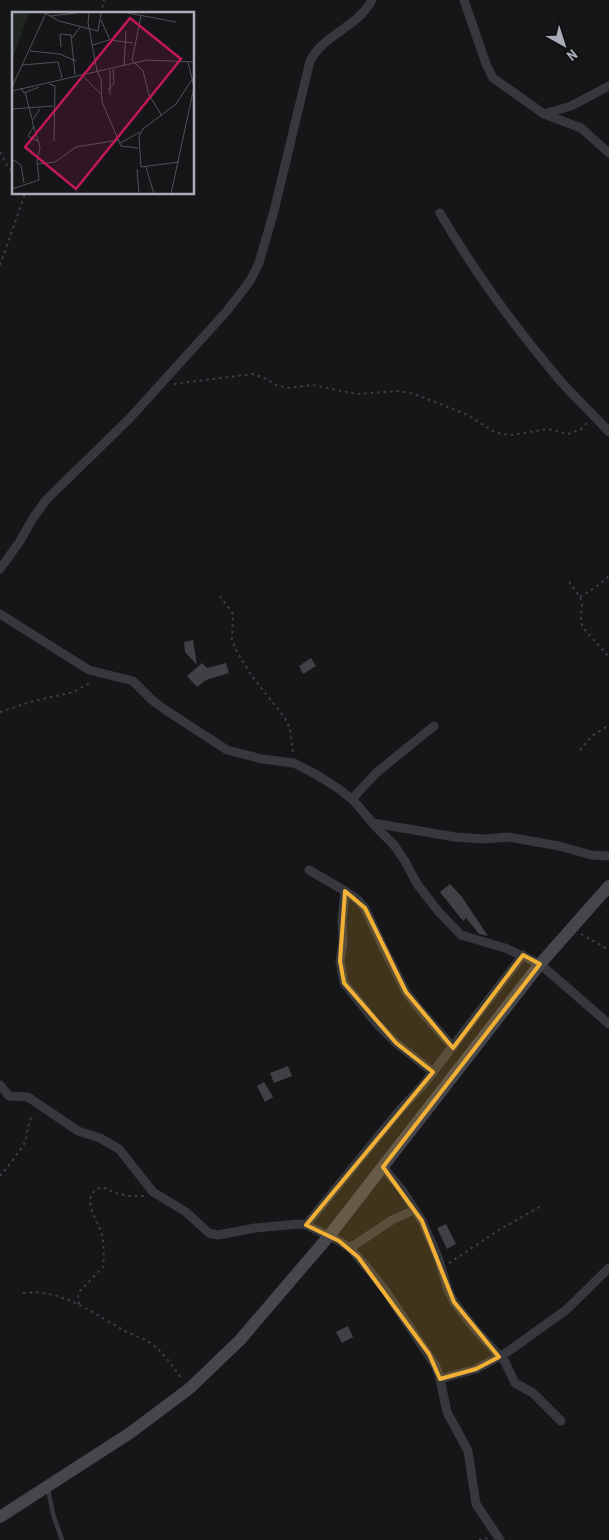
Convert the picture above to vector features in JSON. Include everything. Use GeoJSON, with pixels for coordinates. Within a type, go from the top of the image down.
{"type":"FeatureCollection","features":[{"type":"Feature","properties":{"kind":"main road"},"geometry":{"type":"LineString","coordinates":[[0,1517],[130,1433],[190,1388],[240,1340],[329,1236],[540,964],[609,886]]}},
{"type":"Feature","properties":{"kind":"street"},"geometry":{"type":"LineString","coordinates":[[0,569],[20,541],[32,518],[48,499],[130,419],[226,312],[250,281],[259,263],[274,211],[310,61],[314,54],[333,35],[367,10],[372,0]]}},
{"type":"Feature","properties":{"kind":"street"},"geometry":{"type":"LineString","coordinates":[[464,0],[486,64],[493,78],[544,114],[581,128],[609,153]]}},
{"type":"Feature","properties":{"kind":"street"},"geometry":{"type":"LineString","coordinates":[[544,114],[571,106],[609,86]]}},
{"type":"Feature","properties":{"kind":"street"},"geometry":{"type":"LineString","coordinates":[[440,212],[488,288],[558,378],[609,432]]}},
{"type":"Feature","properties":{"kind":"street"},"geometry":{"type":"LineString","coordinates":[[0,614],[78,664],[90,670],[133,681],[164,709],[232,752],[262,759],[294,763],[318,775],[352,799],[394,845],[422,890],[461,935],[505,948],[540,964],[609,1024]]}},
{"type":"Feature","properties":{"kind":"street"},"geometry":{"type":"LineString","coordinates":[[352,799],[376,773],[434,726]]}},
{"type":"Feature","properties":{"kind":"street"},"geometry":{"type":"LineString","coordinates":[[372,823],[440,836],[527,839],[591,855],[609,856]]}},
{"type":"Feature","properties":{"kind":"street"},"geometry":{"type":"LineString","coordinates":[[310,870],[345,891],[358,900],[365,908],[406,992],[452,1047]]}},
{"type":"Feature","properties":{"kind":"street"},"geometry":{"type":"LineString","coordinates":[[345,891],[342,921],[343,942],[340,961],[344,982],[355,998],[389,1037],[433,1072]]}},
{"type":"Feature","properties":{"kind":"street"},"geometry":{"type":"LineString","coordinates":[[306,1225],[433,1072],[523,955]]}},
{"type":"Feature","properties":{"kind":"street"},"geometry":{"type":"LineString","coordinates":[[0,1086],[10,1096],[28,1097],[78,1132],[100,1138],[119,1149],[144,1181],[158,1195],[186,1212],[211,1234],[218,1235],[255,1228],[299,1224],[306,1225],[350,1248],[385,1290],[432,1359],[438,1371],[447,1412],[468,1451],[476,1504],[500,1540]]}},
{"type":"Feature","properties":{"kind":"street"},"geometry":{"type":"LineString","coordinates":[[383,1167],[402,1190],[426,1229],[454,1302],[499,1357],[508,1365],[515,1383],[533,1393],[560,1421]]}},
{"type":"Feature","properties":{"kind":"street"},"geometry":{"type":"LineString","coordinates":[[350,1248],[392,1220],[414,1210]]}},
{"type":"Feature","properties":{"kind":"street"},"geometry":{"type":"LineString","coordinates":[[440,1379],[476,1369],[499,1357],[566,1310],[609,1268]]}},
{"type":"Feature","properties":{"kind":"lane"},"geometry":{"type":"LineString","coordinates":[[47,1486],[53,1514],[62,1540]]}},
{"type":"Feature","properties":{"kind":"path"},"geometry":{"type":"LineString","coordinates":[[0,152],[12,171]]}},
{"type":"Feature","properties":{"kind":"path"},"geometry":{"type":"LineString","coordinates":[[0,265],[25,195]]}},
{"type":"Feature","properties":{"kind":"path"},"geometry":{"type":"LineString","coordinates":[[160,385],[253,374],[276,385],[288,388],[313,385],[356,394],[399,391],[414,394],[447,406],[475,418],[493,431],[511,435],[548,429],[568,434],[581,429],[594,416]]}},
{"type":"Feature","properties":{"kind":"path"},"geometry":{"type":"LineString","coordinates":[[580,597],[609,576]]}},
{"type":"Feature","properties":{"kind":"path"},"geometry":{"type":"LineString","coordinates":[[569,582],[580,597],[583,628],[609,657]]}},
{"type":"Feature","properties":{"kind":"path"},"geometry":{"type":"LineString","coordinates":[[220,596],[232,614],[232,640],[236,650],[251,676],[279,709],[290,729],[294,763]]}},
{"type":"Feature","properties":{"kind":"path"},"geometry":{"type":"LineString","coordinates":[[0,712],[30,702],[73,692],[104,674]]}},
{"type":"Feature","properties":{"kind":"path"},"geometry":{"type":"LineString","coordinates":[[580,750],[592,736],[609,725]]}},
{"type":"Feature","properties":{"kind":"path"},"geometry":{"type":"LineString","coordinates":[[572,929],[609,950]]}},
{"type":"Feature","properties":{"kind":"path"},"geometry":{"type":"LineString","coordinates":[[0,1176],[25,1142],[31,1117],[46,1109]]}},
{"type":"Feature","properties":{"kind":"path"},"geometry":{"type":"LineString","coordinates":[[79,1304],[78,1296],[80,1291],[103,1267],[102,1236],[90,1207],[92,1196],[96,1190],[103,1187],[116,1194],[126,1196],[158,1195]]}},
{"type":"Feature","properties":{"kind":"path"},"geometry":{"type":"LineString","coordinates":[[441,1266],[452,1262],[499,1230],[543,1205]]}},
{"type":"Feature","properties":{"kind":"path"},"geometry":{"type":"LineString","coordinates":[[23,1293],[34,1291],[79,1304],[125,1331],[152,1344],[167,1358],[190,1388]]}},
{"type":"Feature","properties":{"kind":"highlighted area"},"geometry":{"type":"Polygon","coordinates":[[[345,891],[365,908],[406,992],[453,1048],[523,955],[540,964],[383,1167],[422,1221],[454,1302],[499,1357],[476,1369],[440,1379],[429,1354],[358,1257],[339,1241],[306,1225],[433,1072],[396,1043],[344,983],[340,961],[345,891]]]}},
{"type":"Feature","properties":{"kind":"building"},"geometry":{"type":"Polygon","coordinates":[[[193,640],[197,665],[185,652],[184,642],[193,640]]]}},
{"type":"Feature","properties":{"kind":"building"},"geometry":{"type":"Polygon","coordinates":[[[311,658],[316,666],[303,674],[299,666],[311,658]]]}},
{"type":"Feature","properties":{"kind":"building"},"geometry":{"type":"Polygon","coordinates":[[[202,663],[207,668],[226,663],[229,673],[206,680],[197,687],[187,676],[202,663]]]}},
{"type":"Feature","properties":{"kind":"building"},"geometry":{"type":"Polygon","coordinates":[[[450,884],[462,897],[488,936],[479,934],[466,918],[463,921],[440,892],[450,884]]]}},
{"type":"Feature","properties":{"kind":"building"},"geometry":{"type":"Polygon","coordinates":[[[288,1066],[292,1076],[274,1083],[270,1073],[288,1066]]]}},
{"type":"Feature","properties":{"kind":"building"},"geometry":{"type":"Polygon","coordinates":[[[264,1082],[273,1097],[265,1102],[257,1086],[264,1082]]]}},
{"type":"Feature","properties":{"kind":"building"},"geometry":{"type":"Polygon","coordinates":[[[446,1224],[456,1244],[447,1249],[437,1228],[446,1224]]]}},
{"type":"Feature","properties":{"kind":"building"},"geometry":{"type":"Polygon","coordinates":[[[348,1326],[353,1337],[342,1343],[336,1332],[348,1326]]]}}]}
